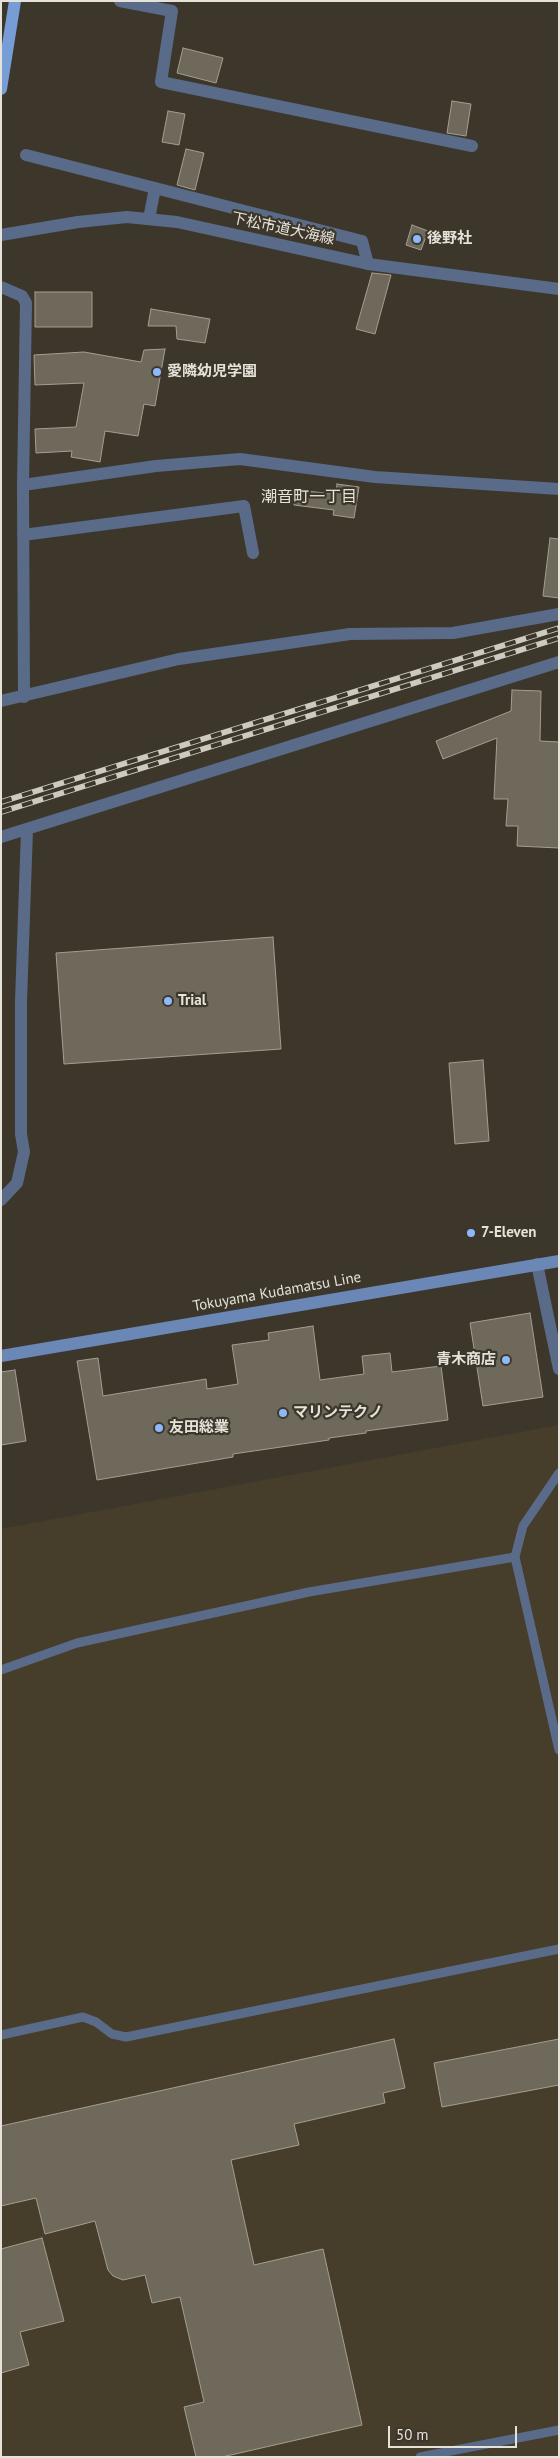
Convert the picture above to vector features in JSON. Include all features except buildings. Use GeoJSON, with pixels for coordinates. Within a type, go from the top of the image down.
{"type":"FeatureCollection","features":[{"type":"Feature","properties":{"kind":"main road"},"geometry":{"type":"LineString","coordinates":[[1,89],[15,1]]}},
{"type":"Feature","properties":{"kind":"main road","name":"Tokuyama Kudamatsu Line"},"geometry":{"type":"LineString","coordinates":[[1,1356],[559,1261]]}},
{"type":"Feature","properties":{"kind":"street"},"geometry":{"type":"LineString","coordinates":[[120,1],[172,11],[161,82],[472,146]]}},
{"type":"Feature","properties":{"kind":"street"},"geometry":{"type":"LineString","coordinates":[[26,156],[362,241],[368,264]]}},
{"type":"Feature","properties":{"kind":"street"},"geometry":{"type":"LineString","coordinates":[[149,219],[155,188]]}},
{"type":"Feature","properties":{"kind":"street","name":"下松市道大海線"},"geometry":{"type":"LineString","coordinates":[[1,235],[78,222],[127,217],[149,219],[177,222],[368,264],[559,289]]}},
{"type":"Feature","properties":{"kind":"street"},"geometry":{"type":"LineString","coordinates":[[1,287],[22,296],[26,303],[23,485],[24,697]]}},
{"type":"Feature","properties":{"kind":"street"},"geometry":{"type":"LineString","coordinates":[[23,485],[156,466],[240,459],[375,477],[559,489]]}},
{"type":"Feature","properties":{"kind":"street"},"geometry":{"type":"LineString","coordinates":[[23,535],[244,506],[253,553]]}},
{"type":"Feature","properties":{"kind":"street"},"geometry":{"type":"LineString","coordinates":[[1,701],[179,659],[350,634],[453,633],[559,614]]}},
{"type":"Feature","properties":{"kind":"street"},"geometry":{"type":"LineString","coordinates":[[1,837],[559,662]]}},
{"type":"Feature","properties":{"kind":"street"},"geometry":{"type":"LineString","coordinates":[[1,1200],[17,1183],[24,1152],[21,1134],[21,1001],[27,830]]}},
{"type":"Feature","properties":{"kind":"street"},"geometry":{"type":"LineString","coordinates":[[536,1264],[559,1370]]}},
{"type":"Feature","properties":{"kind":"lane"},"geometry":{"type":"LineString","coordinates":[[559,1472],[523,1526],[515,1557],[559,1750]]}},
{"type":"Feature","properties":{"kind":"lane"},"geometry":{"type":"LineString","coordinates":[[1,1670],[76,1643],[310,1592],[515,1557]]}},
{"type":"Feature","properties":{"kind":"lane"},"geometry":{"type":"LineString","coordinates":[[1,2035],[83,2016],[96,2022],[112,2034],[126,2037],[559,1949]]}},
{"type":"Feature","properties":{"kind":"lane"},"geometry":{"type":"LineString","coordinates":[[420,2457],[559,2430]]}},
{"type":"Feature","properties":{"kind":"shaded area"},"geometry":{"type":"Polygon","coordinates":[[[559,1425],[559,2457],[1,2457],[1,1529],[559,1425]]]}},
{"type":"Feature","properties":{"kind":"railway"},"geometry":{"type":"LineString","coordinates":[[1,802],[559,628]]}},
{"type":"Feature","properties":{"kind":"railway"},"geometry":{"type":"LineString","coordinates":[[1,812],[559,638]]}},
{"type":"Feature","properties":{"kind":"place","name":"後野社"},"geometry":{"type":"Point","coordinates":[417,239]}},
{"type":"Feature","properties":{"kind":"place","name":"愛隣幼児学園"},"geometry":{"type":"Point","coordinates":[157,372]}},
{"type":"Feature","properties":{"kind":"place","name":"Trial"},"geometry":{"type":"Point","coordinates":[168,1001]}},
{"type":"Feature","properties":{"kind":"place","name":"7-Eleven"},"geometry":{"type":"Point","coordinates":[471,1233]}},
{"type":"Feature","properties":{"kind":"place","name":"青木商店"},"geometry":{"type":"Point","coordinates":[506,1360]}},
{"type":"Feature","properties":{"kind":"place","name":"マリンテクノ"},"geometry":{"type":"Point","coordinates":[283,1413]}},
{"type":"Feature","properties":{"kind":"place","name":"友田総業"},"geometry":{"type":"Point","coordinates":[159,1428]}},
{"type":"Feature","properties":{"kind":"district","name":"潮音町一丁目"},"geometry":{"type":"Point","coordinates":[309,497]}}]}
